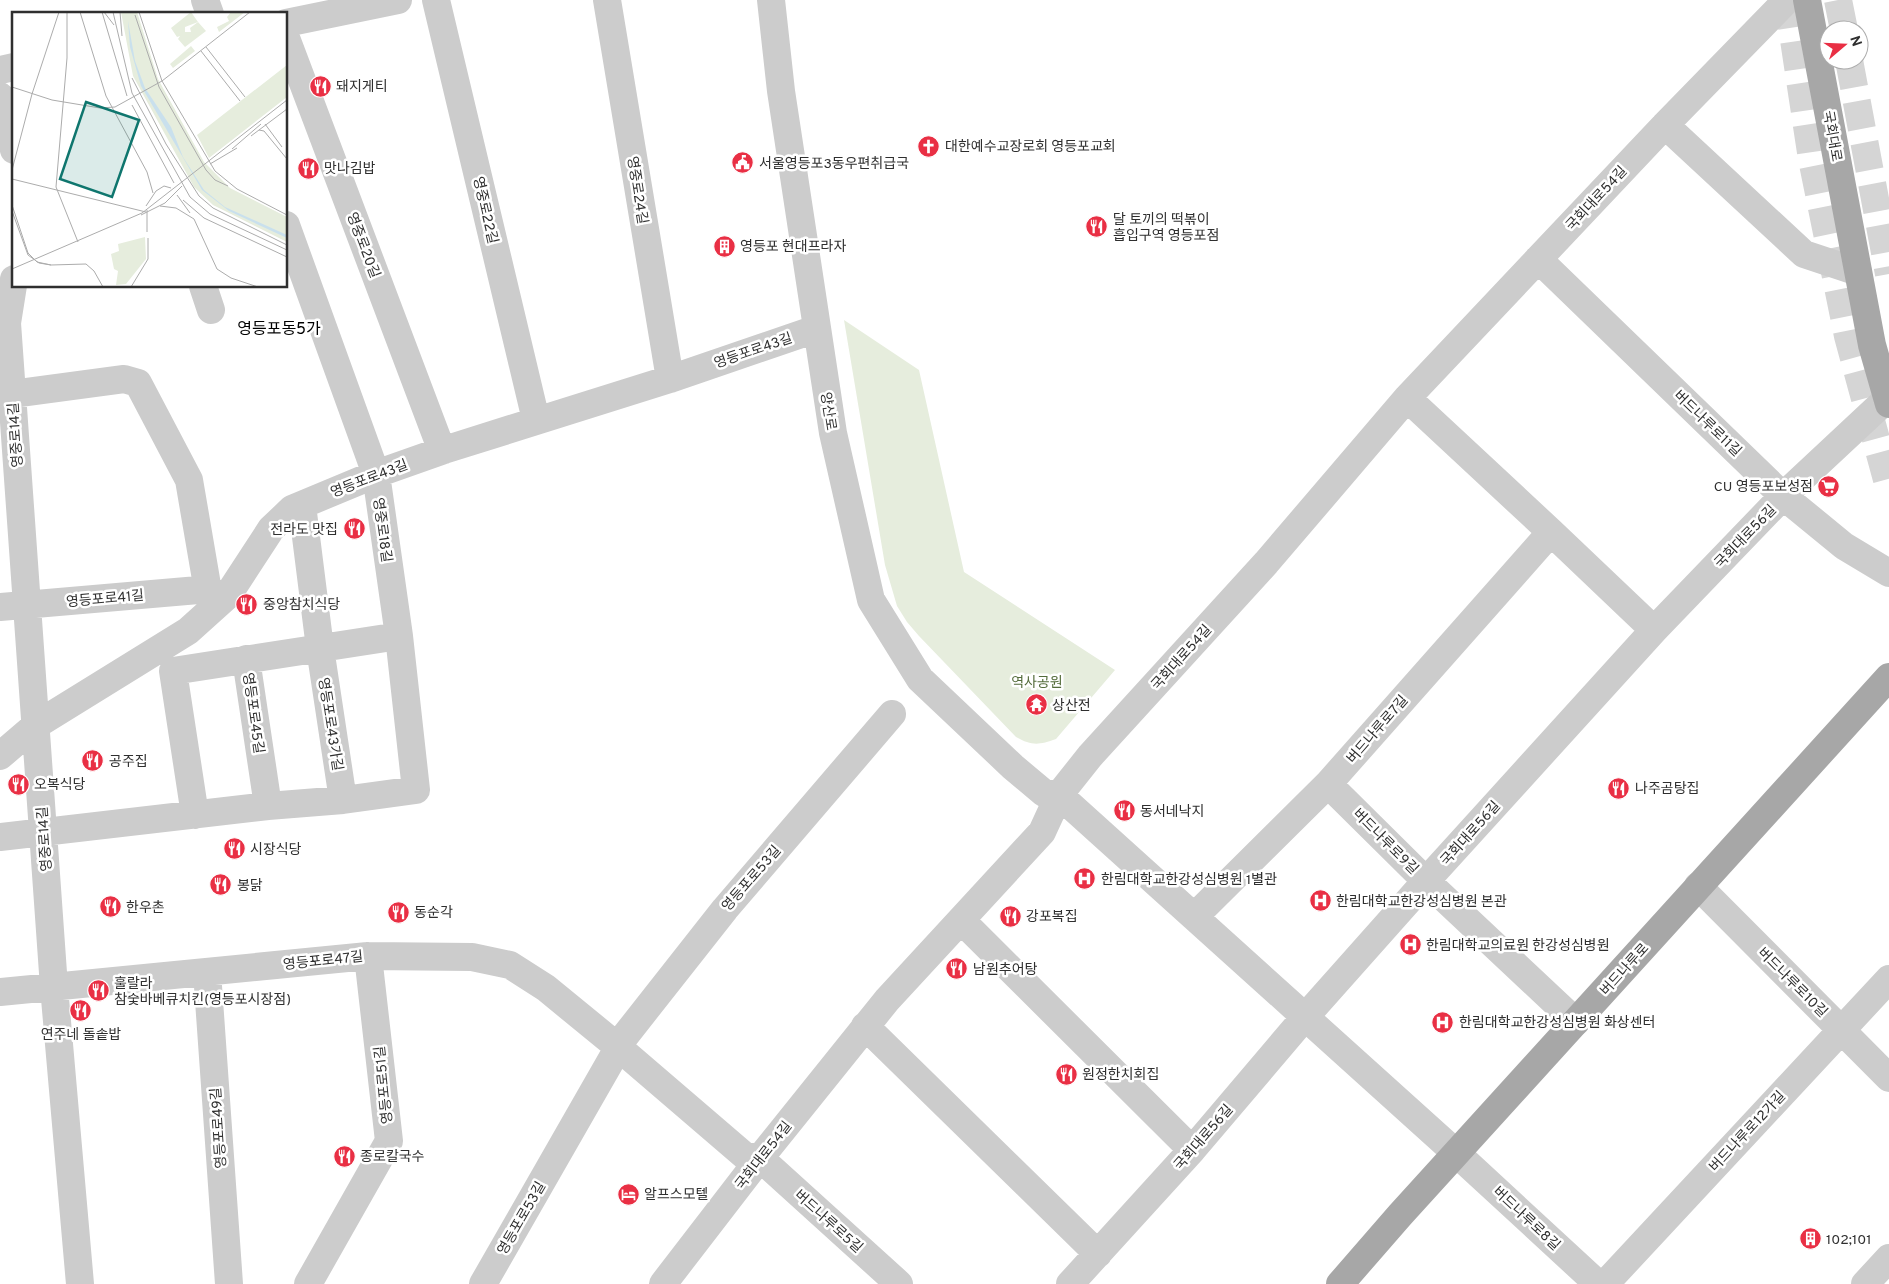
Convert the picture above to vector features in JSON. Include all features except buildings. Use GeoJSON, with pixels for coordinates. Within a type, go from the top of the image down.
{"type":"FeatureCollection","features":[{"type":"Feature","properties":{"kind":"main road","name":"국회대로"},"geometry":{"type":"LineString","coordinates":[[1807,0],[1872,345],[1888,400]]}},
{"type":"Feature","properties":{"kind":"main road","name":"버드나루로"},"geometry":{"type":"LineString","coordinates":[[1340,1284],[1456,1153],[1889,677]]}},
{"type":"Feature","properties":{"kind":"street"},"geometry":{"type":"LineString","coordinates":[[288,23],[398,0]]}},
{"type":"Feature","properties":{"kind":"street","name":"영중로22길"},"geometry":{"type":"LineString","coordinates":[[436,0],[536,420]]}},
{"type":"Feature","properties":{"kind":"street","name":"영중로24길"},"geometry":{"type":"LineString","coordinates":[[607,0],[670,379]]}},
{"type":"Feature","properties":{"kind":"street","name":"양산로"},"geometry":{"type":"LineString","coordinates":[[771,0],[781,92],[833,433],[871,600],[920,679],[1044,793],[1059,796]]}},
{"type":"Feature","properties":{"kind":"street","name":"국회대로54길"},"geometry":{"type":"LineString","coordinates":[[663,1284],[865,1026],[1042,832],[1059,796],[1090,756],[1266,563],[1407,398],[1665,125],[1787,0]]}},
{"type":"Feature","properties":{"kind":"street","name":"영중로20길"},"geometry":{"type":"LineString","coordinates":[[288,43],[439,443],[444,450]]}},
{"type":"Feature","properties":{"kind":"street"},"geometry":{"type":"LineString","coordinates":[[0,96],[12,142]]}},
{"type":"Feature","properties":{"kind":"street"},"geometry":{"type":"LineString","coordinates":[[1665,125],[1804,254],[1858,272]]}},
{"type":"Feature","properties":{"kind":"street","name":"영중로18길"},"geometry":{"type":"LineString","coordinates":[[288,231],[376,474],[399,636],[416,790],[343,800]]}},
{"type":"Feature","properties":{"kind":"street","name":"버드나루로11길"},"geometry":{"type":"LineString","coordinates":[[1538,259],[1783,496],[1844,546],[1889,573]]}},
{"type":"Feature","properties":{"kind":"street","name":"영중로14길"},"geometry":{"type":"LineString","coordinates":[[13,288],[7,323],[54,987],[80,1284]]}},
{"type":"Feature","properties":{"kind":"street","name":"영등포로43길"},"geometry":{"type":"LineString","coordinates":[[0,756],[36,724],[188,631],[214,596],[228,595],[271,529],[292,509],[376,474],[444,450],[670,379],[816,329]]}},
{"type":"Feature","properties":{"kind":"street","name":"영중로14길"},"geometry":{"type":"LineString","coordinates":[[12,394],[124,379],[138,383],[189,480],[207,584],[214,596]]}},
{"type":"Feature","properties":{"kind":"street"},"geometry":{"type":"LineString","coordinates":[[1407,398],[1654,630]]}},
{"type":"Feature","properties":{"kind":"street","name":"국회대로56길"},"geometry":{"type":"LineString","coordinates":[[1070,1284],[1192,1150],[1305,1017],[1426,881],[1654,630],[1783,496],[1888,400]]}},
{"type":"Feature","properties":{"kind":"street","name":"영등포로43가길"},"geometry":{"type":"LineString","coordinates":[[302,505],[320,648],[343,800]]}},
{"type":"Feature","properties":{"kind":"street","name":"버드나루로7길"},"geometry":{"type":"LineString","coordinates":[[1194,917],[1328,784],[1551,532]]}},
{"type":"Feature","properties":{"kind":"street","name":"영등포로41길"},"geometry":{"type":"LineString","coordinates":[[0,607],[214,596]]}},
{"type":"Feature","properties":{"kind":"street"},"geometry":{"type":"LineString","coordinates":[[246,659],[399,636]]}},
{"type":"Feature","properties":{"kind":"street","name":"영등포로45길"},"geometry":{"type":"LineString","coordinates":[[195,815],[173,671],[246,659],[268,806]]}},
{"type":"Feature","properties":{"kind":"street","name":"영등포로53길"},"geometry":{"type":"LineString","coordinates":[[483,1284],[625,1036],[715,920],[892,714]]}},
{"type":"Feature","properties":{"kind":"street","name":"버드나루로9길"},"geometry":{"type":"LineString","coordinates":[[1328,784],[1426,881],[1576,1022]]}},
{"type":"Feature","properties":{"kind":"street"},"geometry":{"type":"LineString","coordinates":[[1059,796],[1456,1153]]}},
{"type":"Feature","properties":{"kind":"street"},"geometry":{"type":"LineString","coordinates":[[0,837],[268,806],[343,800]]}},
{"type":"Feature","properties":{"kind":"street","name":"버드나루로10길"},"geometry":{"type":"LineString","coordinates":[[1698,886],[1889,1078]]}},
{"type":"Feature","properties":{"kind":"street"},"geometry":{"type":"LineString","coordinates":[[961,920],[1192,1150]]}},
{"type":"Feature","properties":{"kind":"street","name":"영등포로47길"},"geometry":{"type":"LineString","coordinates":[[0,992],[368,956],[472,957],[510,965],[546,988],[618,1047]]}},
{"type":"Feature","properties":{"kind":"street","name":"영등포로51길"},"geometry":{"type":"LineString","coordinates":[[308,1284],[389,1141],[368,956]]}},
{"type":"Feature","properties":{"kind":"street","name":"영등포로49길"},"geometry":{"type":"LineString","coordinates":[[207,972],[229,1284]]}},
{"type":"Feature","properties":{"kind":"street","name":"버드나루로12가길"},"geometry":{"type":"LineString","coordinates":[[1605,1284],[1889,978]]}},
{"type":"Feature","properties":{"kind":"street"},"geometry":{"type":"LineString","coordinates":[[865,1026],[1098,1254]]}},
{"type":"Feature","properties":{"kind":"street"},"geometry":{"type":"LineString","coordinates":[[618,1047],[745,1156],[760,1158]]}},
{"type":"Feature","properties":{"kind":"street","name":"버드나루로8길"},"geometry":{"type":"LineString","coordinates":[[1456,1153],[1598,1284]]}},
{"type":"Feature","properties":{"kind":"street","name":"버드나루로5길"},"geometry":{"type":"LineString","coordinates":[[760,1158],[899,1284]]}},
{"type":"Feature","properties":{"kind":"street"},"geometry":{"type":"LineString","coordinates":[[1864,1284],[1889,1258]]}},
{"type":"Feature","properties":{"kind":"green space","name":"역사공원"},"geometry":{"type":"Polygon","coordinates":[[[844,320],[919,370],[964,572],[1115,670],[1056,739],[1036,744],[1016,737],[919,636],[897,606],[885,565],[844,320]]]}},
{"type":"Feature","properties":{"kind":"tunnel"},"geometry":{"type":"LineString","coordinates":[[1788,0],[1812,159],[1848,336],[1889,487]]}},
{"type":"Feature","properties":{"kind":"tunnel"},"geometry":{"type":"LineString","coordinates":[[1838,0],[1842,20]]}},
{"type":"Feature","properties":{"kind":"tunnel"},"geometry":{"type":"LineString","coordinates":[[1851,70],[1889,274]]}},
{"type":"Feature","properties":{"kind":"place","name":"돼지게티"},"geometry":{"type":"Point","coordinates":[320,86]}},
{"type":"Feature","properties":{"kind":"place","name":"대한예수교장로회 영등포교회"},"geometry":{"type":"Point","coordinates":[929,146]}},
{"type":"Feature","properties":{"kind":"place","name":"서울영등포3동우편취급국"},"geometry":{"type":"Point","coordinates":[743,163]}},
{"type":"Feature","properties":{"kind":"place","name":"맛나김밥"},"geometry":{"type":"Point","coordinates":[308,168]}},
{"type":"Feature","properties":{"kind":"place","name":"달 토끼의 떡볶이 흡입구역 영등포점"},"geometry":{"type":"Point","coordinates":[1097,227]}},
{"type":"Feature","properties":{"kind":"place","name":"영등포 현대프라자"},"geometry":{"type":"Point","coordinates":[724,246]}},
{"type":"Feature","properties":{"kind":"place","name":"CU 영등포보성점"},"geometry":{"type":"Point","coordinates":[1829,486]}},
{"type":"Feature","properties":{"kind":"place","name":"전라도 맛집"},"geometry":{"type":"Point","coordinates":[354,529]}},
{"type":"Feature","properties":{"kind":"place","name":"중앙참치식당"},"geometry":{"type":"Point","coordinates":[247,604]}},
{"type":"Feature","properties":{"kind":"place","name":"상산전"},"geometry":{"type":"Point","coordinates":[1036,705]}},
{"type":"Feature","properties":{"kind":"place","name":"공주집"},"geometry":{"type":"Point","coordinates":[93,761]}},
{"type":"Feature","properties":{"kind":"place","name":"오복식당"},"geometry":{"type":"Point","coordinates":[18,784]}},
{"type":"Feature","properties":{"kind":"place","name":"나주곰탕집"},"geometry":{"type":"Point","coordinates":[1619,788]}},
{"type":"Feature","properties":{"kind":"place","name":"동서네낙지"},"geometry":{"type":"Point","coordinates":[1124,811]}},
{"type":"Feature","properties":{"kind":"place","name":"시장식당"},"geometry":{"type":"Point","coordinates":[234,849]}},
{"type":"Feature","properties":{"kind":"place","name":"한림대학교한강성심병원 1별관"},"geometry":{"type":"Point","coordinates":[1085,879]}},
{"type":"Feature","properties":{"kind":"place","name":"봉닭"},"geometry":{"type":"Point","coordinates":[221,885]}},
{"type":"Feature","properties":{"kind":"place","name":"한림대학교한강성심병원 본관"},"geometry":{"type":"Point","coordinates":[1320,901]}},
{"type":"Feature","properties":{"kind":"place","name":"한우촌"},"geometry":{"type":"Point","coordinates":[110,907]}},
{"type":"Feature","properties":{"kind":"place","name":"동순각"},"geometry":{"type":"Point","coordinates":[398,912]}},
{"type":"Feature","properties":{"kind":"place","name":"강포복집"},"geometry":{"type":"Point","coordinates":[1010,916]}},
{"type":"Feature","properties":{"kind":"place","name":"한림대학교의료원 한강성심병원"},"geometry":{"type":"Point","coordinates":[1410,945]}},
{"type":"Feature","properties":{"kind":"place","name":"남원추어탕"},"geometry":{"type":"Point","coordinates":[957,969]}},
{"type":"Feature","properties":{"kind":"place","name":"훌랄라 참숯바베큐치킨(영등포시장점)"},"geometry":{"type":"Point","coordinates":[98,991]}},
{"type":"Feature","properties":{"kind":"place","name":"연주네 돌솥밥"},"geometry":{"type":"Point","coordinates":[81,1011]}},
{"type":"Feature","properties":{"kind":"place","name":"한림대학교한강성심병원 화상센터"},"geometry":{"type":"Point","coordinates":[1443,1022]}},
{"type":"Feature","properties":{"kind":"place","name":"원정한치회집"},"geometry":{"type":"Point","coordinates":[1066,1074]}},
{"type":"Feature","properties":{"kind":"place","name":"종로칼국수"},"geometry":{"type":"Point","coordinates":[344,1156]}},
{"type":"Feature","properties":{"kind":"place","name":"알프스모텔"},"geometry":{"type":"Point","coordinates":[628,1194]}},
{"type":"Feature","properties":{"kind":"place","name":"102;101"},"geometry":{"type":"Point","coordinates":[1810,1239]}},
{"type":"Feature","properties":{"kind":"district","name":"영등포동5가"},"geometry":{"type":"Point","coordinates":[279,328]}}]}
